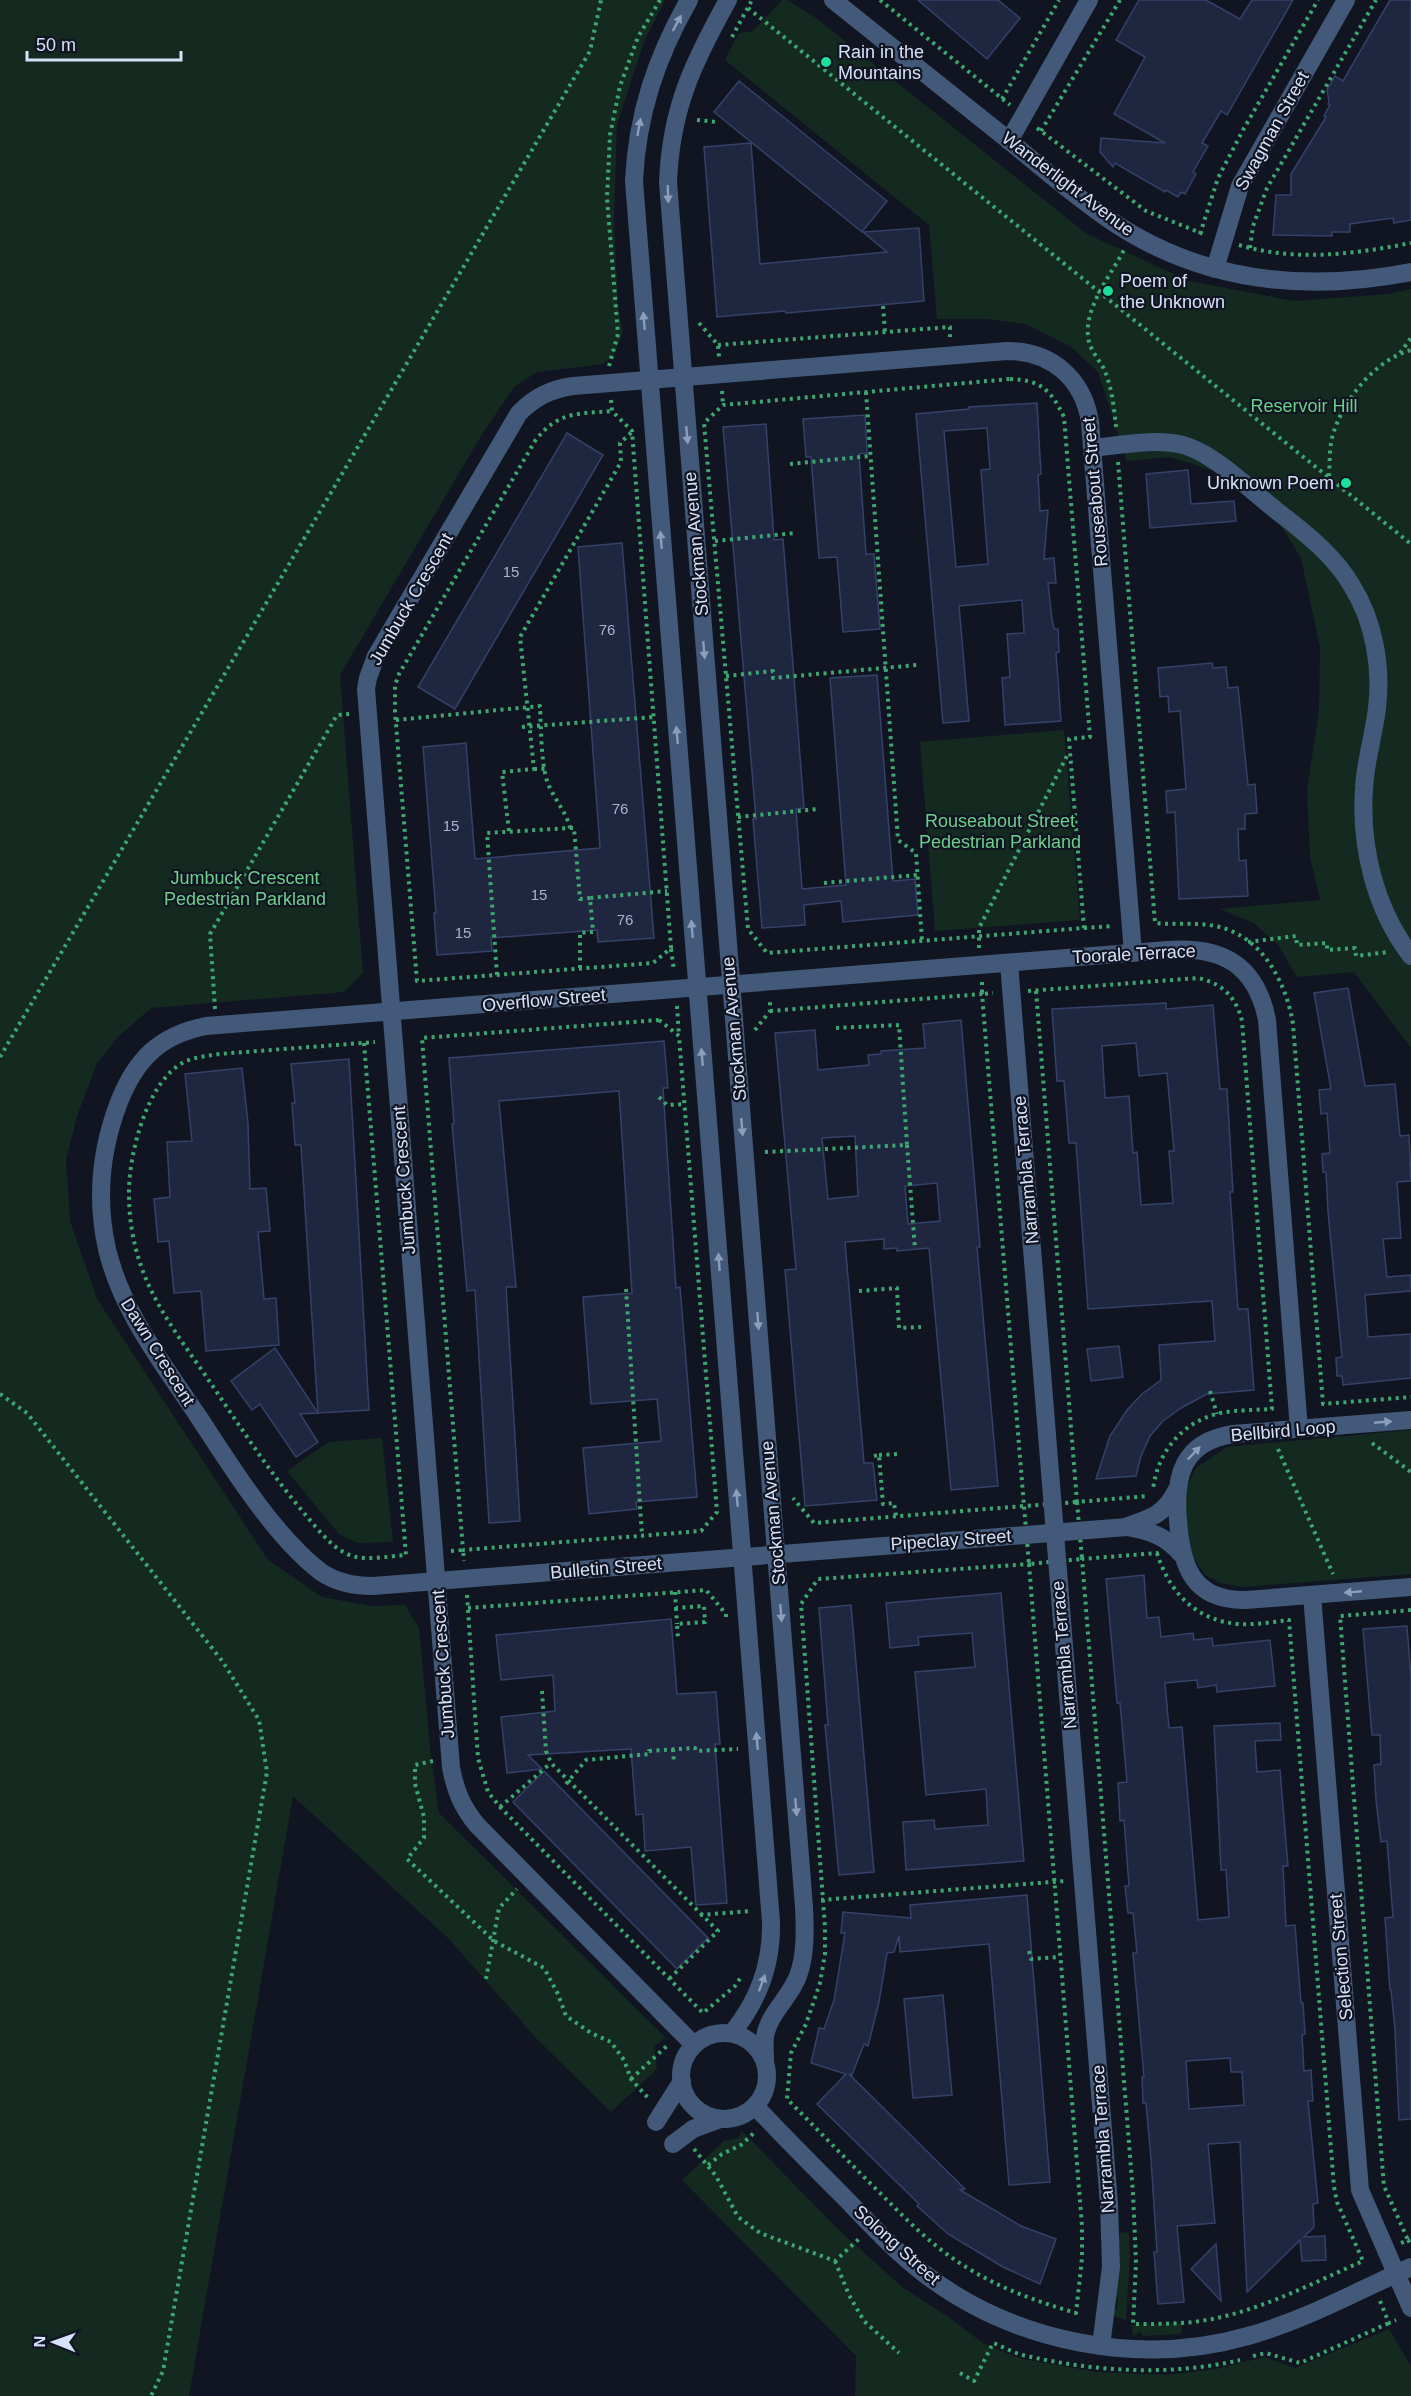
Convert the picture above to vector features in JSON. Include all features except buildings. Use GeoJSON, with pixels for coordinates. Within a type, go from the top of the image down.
{"type":"FeatureCollection","features":[{"type":"Feature","properties":{"kind":"street","name":"Stockman Avenue"},"geometry":{"type":"LineString","coordinates":[[689,0],[664,46],[639,126],[635,153],[635,209],[665,378],[731,985],[805,1930],[799,1975],[770,2022],[765,2036],[765,2060]]}},
{"type":"Feature","properties":{"kind":"street","name":"Stockman Avenue"},"geometry":{"type":"LineString","coordinates":[[728,0],[686,83],[673,132],[669,156],[665,378],[697,987],[772,1940],[760,1989],[751,2007],[732,2033]]}},
{"type":"Feature","properties":{"kind":"street","name":"Wanderlight Avenue"},"geometry":{"type":"LineString","coordinates":[[833,0],[1083,201],[1133,235],[1187,260],[1215,269],[1272,281],[1310,283],[1358,281],[1411,272]]}},
{"type":"Feature","properties":{"kind":"street"},"geometry":{"type":"LineString","coordinates":[[1009,141],[1089,0]]}},
{"type":"Feature","properties":{"kind":"street","name":"Swagman Street"},"geometry":{"type":"LineString","coordinates":[[1215,269],[1240,186],[1346,0]]}},
{"type":"Feature","properties":{"kind":"street","name":"Rouseabout Street"},"geometry":{"type":"LineString","coordinates":[[665,378],[1019,351],[1053,362],[1072,378],[1085,399],[1092,448],[1132,953]]}},
{"type":"Feature","properties":{"kind":"street","name":"Jumbuck Crescent"},"geometry":{"type":"LineString","coordinates":[[665,378],[573,386],[549,391],[519,413],[376,656],[368,678],[367,713],[450,1760],[457,1792],[469,1815],[694,2045]]}},
{"type":"Feature","properties":{"kind":"street"},"geometry":{"type":"LineString","coordinates":[[1092,448],[1162,443],[1183,445],[1204,454],[1308,536],[1337,565],[1353,586],[1370,628],[1378,670],[1377,710],[1364,789],[1364,833],[1375,885],[1390,922],[1409,953]]}},
{"type":"Feature","properties":{"kind":"street","name":"Toorale Terrace"},"geometry":{"type":"LineString","coordinates":[[697,987],[1184,949],[1211,951],[1235,963],[1245,971],[1260,994],[1267,1020],[1299,1429]]}},
{"type":"Feature","properties":{"kind":"street","name":"Narrambla Terrace"},"geometry":{"type":"LineString","coordinates":[[1009,963],[1109,2204],[1111,2267],[1101,2346]]}},
{"type":"Feature","properties":{"kind":"street","name":"Overflow Street"},"geometry":{"type":"LineString","coordinates":[[391,1012],[697,987]]}},
{"type":"Feature","properties":{"kind":"street","name":"Dawn Crescent"},"geometry":{"type":"LineString","coordinates":[[391,1012],[217,1025],[177,1034],[152,1050],[133,1073],[114,1114],[104,1158],[101,1203],[107,1248],[121,1292],[142,1332],[249,1491],[290,1541],[313,1564],[334,1579],[359,1586],[436,1581]]}},
{"type":"Feature","properties":{"kind":"street","name":"Bellbird Loop"},"geometry":{"type":"LineString","coordinates":[[1411,1420],[1223,1436],[1205,1443],[1185,1464],[1176,1491],[1181,1554],[1185,1564],[1197,1582],[1205,1589],[1224,1598],[1246,1600],[1411,1587]]}},
{"type":"Feature","properties":{"kind":"street","name":"Pipeclay Street"},"geometry":{"type":"LineString","coordinates":[[776,1554],[1127,1527],[1156,1516],[1168,1506],[1176,1491]]}},
{"type":"Feature","properties":{"kind":"street","name":"Pipeclay Street"},"geometry":{"type":"LineString","coordinates":[[1127,1527],[1157,1534],[1172,1543],[1181,1554]]}},
{"type":"Feature","properties":{"kind":"street","name":"Bulletin Street"},"geometry":{"type":"LineString","coordinates":[[436,1581],[776,1554]]}},
{"type":"Feature","properties":{"kind":"street","name":"Selection Street"},"geometry":{"type":"LineString","coordinates":[[1312,1595],[1359,2181],[1366,2207],[1403,2270],[1411,2308]]}},
{"type":"Feature","properties":{"kind":"street"},"geometry":{"type":"LineString","coordinates":[[678,2140],[693,2128],[745,2114],[762,2096],[767,2085],[765,2060],[746,2038],[732,2033],[709,2035],[694,2045],[684,2060],[682,2081],[688,2100],[708,2116],[720,2119]]}},
{"type":"Feature","properties":{"kind":"street"},"geometry":{"type":"LineString","coordinates":[[659,2118],[682,2081]]}},
{"type":"Feature","properties":{"kind":"street","name":"Solong Street"},"geometry":{"type":"LineString","coordinates":[[755,2106],[885,2239],[926,2275],[996,2317],[1074,2342],[1130,2349],[1180,2348],[1219,2343],[1247,2336],[1303,2316],[1403,2270]]}},
{"type":"Feature","properties":{"kind":"path"},"geometry":{"type":"LineString","coordinates":[[0,1057],[590,51],[601,0]]}},
{"type":"Feature","properties":{"kind":"path"},"geometry":{"type":"LineString","coordinates":[[727,46],[752,0]]}},
{"type":"Feature","properties":{"kind":"path"},"geometry":{"type":"LineString","coordinates":[[880,0],[1041,131],[1146,211],[1200,234],[1223,241],[1295,255],[1331,255],[1411,243]]}},
{"type":"Feature","properties":{"kind":"path"},"geometry":{"type":"LineString","coordinates":[[1002,99],[1059,0]]}},
{"type":"Feature","properties":{"kind":"path"},"geometry":{"type":"LineString","coordinates":[[1041,131],[1120,0]]}},
{"type":"Feature","properties":{"kind":"path"},"geometry":{"type":"LineString","coordinates":[[1200,234],[1218,178],[1318,0]]}},
{"type":"Feature","properties":{"kind":"path"},"geometry":{"type":"LineString","coordinates":[[1250,248],[1253,226],[1268,188],[1376,0]]}},
{"type":"Feature","properties":{"kind":"path"},"geometry":{"type":"LineString","coordinates":[[748,8],[1411,544]]}},
{"type":"Feature","properties":{"kind":"path"},"geometry":{"type":"LineString","coordinates":[[695,127],[700,111]]}},
{"type":"Feature","properties":{"kind":"path"},"geometry":{"type":"LineString","coordinates":[[697,120],[716,122]]}},
{"type":"Feature","properties":{"kind":"path"},"geometry":{"type":"LineString","coordinates":[[1146,211],[1093,307],[1088,338],[1104,369],[1114,406],[1155,924],[1217,926],[1247,942],[1269,961],[1289,999],[1323,1404]]}},
{"type":"Feature","properties":{"kind":"path"},"geometry":{"type":"LineString","coordinates":[[883,306],[885,332]]}},
{"type":"Feature","properties":{"kind":"path"},"geometry":{"type":"LineString","coordinates":[[698,323],[718,345],[723,405]]}},
{"type":"Feature","properties":{"kind":"path"},"geometry":{"type":"LineString","coordinates":[[718,345],[950,327],[954,384]]}},
{"type":"Feature","properties":{"kind":"path"},"geometry":{"type":"LineString","coordinates":[[1329,477],[1333,435],[1340,416],[1352,396],[1370,376],[1400,353],[1411,338]]}},
{"type":"Feature","properties":{"kind":"path"},"geometry":{"type":"LineString","coordinates":[[1400,353],[1411,350]]}},
{"type":"Feature","properties":{"kind":"path"},"geometry":{"type":"LineString","coordinates":[[1025,380],[1037,383],[1050,392],[1064,417],[1090,736],[1069,739],[1084,928],[767,953],[748,929],[704,423],[723,405],[866,392],[1025,380]]}},
{"type":"Feature","properties":{"kind":"path"},"geometry":{"type":"LineString","coordinates":[[610,383],[612,411],[632,431],[671,948],[653,963],[417,981],[395,712],[395,685],[399,674],[535,441],[545,428],[563,417],[612,411]]}},
{"type":"Feature","properties":{"kind":"path"},"geometry":{"type":"LineString","coordinates":[[866,392],[898,840],[916,853],[922,940]]}},
{"type":"Feature","properties":{"kind":"path"},"geometry":{"type":"LineString","coordinates":[[534,769],[520,637],[621,462],[620,443],[632,431]]}},
{"type":"Feature","properties":{"kind":"path"},"geometry":{"type":"LineString","coordinates":[[790,464],[870,456]]}},
{"type":"Feature","properties":{"kind":"path"},"geometry":{"type":"LineString","coordinates":[[714,541],[796,533]]}},
{"type":"Feature","properties":{"kind":"path"},"geometry":{"type":"LineString","coordinates":[[726,676],[773,671],[773,678],[917,665]]}},
{"type":"Feature","properties":{"kind":"path"},"geometry":{"type":"LineString","coordinates":[[396,720],[540,706],[547,780],[567,816],[570,828]]}},
{"type":"Feature","properties":{"kind":"path"},"geometry":{"type":"LineString","coordinates":[[219,1054],[210,934],[337,715],[395,712]]}},
{"type":"Feature","properties":{"kind":"path"},"geometry":{"type":"LineString","coordinates":[[522,727],[654,717]]}},
{"type":"Feature","properties":{"kind":"path"},"geometry":{"type":"LineString","coordinates":[[792,1490],[793,1501],[813,1523],[1024,1506],[978,936],[979,928],[1070,751]]}},
{"type":"Feature","properties":{"kind":"path"},"geometry":{"type":"LineString","coordinates":[[509,831],[502,772],[545,769]]}},
{"type":"Feature","properties":{"kind":"path"},"geometry":{"type":"LineString","coordinates":[[738,817],[818,809]]}},
{"type":"Feature","properties":{"kind":"path"},"geometry":{"type":"LineString","coordinates":[[497,975],[488,891],[487,833],[574,828],[580,898],[667,891]]}},
{"type":"Feature","properties":{"kind":"path"},"geometry":{"type":"LineString","coordinates":[[824,883],[917,875]]}},
{"type":"Feature","properties":{"kind":"path"},"geometry":{"type":"LineString","coordinates":[[580,968],[580,933],[593,932],[590,898]]}},
{"type":"Feature","properties":{"kind":"path"},"geometry":{"type":"LineString","coordinates":[[1247,942],[1296,936],[1297,945],[1327,942],[1327,950],[1355,948],[1356,956],[1409,953]]}},
{"type":"Feature","properties":{"kind":"path"},"geometry":{"type":"LineString","coordinates":[[756,1037],[755,1028],[770,1011],[1198,978],[1217,984],[1235,1002],[1242,1021],[1275,1443],[1337,1583]]}},
{"type":"Feature","properties":{"kind":"path"},"geometry":{"type":"LineString","coordinates":[[1036,991],[1077,1502],[1153,1496],[1158,1466],[1172,1442],[1191,1426],[1217,1414],[1411,1397]]}},
{"type":"Feature","properties":{"kind":"path"},"geometry":{"type":"LineString","coordinates":[[658,1020],[680,1036],[717,1512],[701,1531],[642,1536],[463,1550],[422,1038],[658,1020]]}},
{"type":"Feature","properties":{"kind":"path"},"geometry":{"type":"LineString","coordinates":[[835,1028],[899,1025],[915,1248]]}},
{"type":"Feature","properties":{"kind":"path"},"geometry":{"type":"LineString","coordinates":[[364,1043],[406,1555],[359,1558],[347,1554],[317,1528],[268,1470],[163,1311],[140,1264],[129,1196],[131,1165],[142,1122],[152,1099],[172,1070],[197,1057],[219,1054],[364,1043]]}},
{"type":"Feature","properties":{"kind":"path"},"geometry":{"type":"LineString","coordinates":[[659,1097],[667,1105],[685,1104]]}},
{"type":"Feature","properties":{"kind":"path"},"geometry":{"type":"LineString","coordinates":[[764,1141],[766,1163]]}},
{"type":"Feature","properties":{"kind":"path"},"geometry":{"type":"LineString","coordinates":[[765,1152],[907,1145]]}},
{"type":"Feature","properties":{"kind":"path"},"geometry":{"type":"LineString","coordinates":[[859,1291],[897,1288],[900,1328],[921,1327]]}},
{"type":"Feature","properties":{"kind":"path"},"geometry":{"type":"LineString","coordinates":[[626,1289],[642,1536]]}},
{"type":"Feature","properties":{"kind":"path"},"geometry":{"type":"LineString","coordinates":[[1210,1391],[1217,1414]]}},
{"type":"Feature","properties":{"kind":"path"},"geometry":{"type":"LineString","coordinates":[[0,1394],[27,1413],[223,1662],[259,1720],[267,1772],[163,2371],[151,2396]]}},
{"type":"Feature","properties":{"kind":"path"},"geometry":{"type":"LineString","coordinates":[[874,1456],[899,1454]]}},
{"type":"Feature","properties":{"kind":"path"},"geometry":{"type":"LineString","coordinates":[[879,1455],[883,1504],[894,1503],[896,1516]]}},
{"type":"Feature","properties":{"kind":"path"},"geometry":{"type":"LineString","coordinates":[[1157,1553],[1162,1570],[1179,1597],[1202,1614],[1224,1622],[1240,1624],[1289,1620],[1334,2187],[1337,2202],[1363,2261],[1276,2300],[1229,2315],[1194,2322],[1132,2324],[1136,2263],[1135,2230],[1107,1877],[1082,1559],[1157,1553]]}},
{"type":"Feature","properties":{"kind":"path"},"geometry":{"type":"LineString","coordinates":[[1029,1564],[1082,2226],[1082,2258],[1076,2313],[1001,2287],[939,2249],[899,2213],[787,2099],[790,2053],[810,2017],[820,1983],[825,1954],[823,1900],[801,1604],[818,1579],[1029,1564]]}},
{"type":"Feature","properties":{"kind":"path"},"geometry":{"type":"LineString","coordinates":[[726,1623],[726,1614],[706,1590],[468,1608],[478,1758],[488,1792],[500,1807],[703,2013],[735,1986],[744,1972]]}},
{"type":"Feature","properties":{"kind":"path"},"geometry":{"type":"LineString","coordinates":[[675,1592],[678,1638]]}},
{"type":"Feature","properties":{"kind":"path"},"geometry":{"type":"LineString","coordinates":[[676,1608],[704,1606],[705,1622],[677,1624]]}},
{"type":"Feature","properties":{"kind":"path"},"geometry":{"type":"LineString","coordinates":[[1411,1610],[1340,1616],[1383,2175],[1389,2197],[1408,2240],[1411,2239]]}},
{"type":"Feature","properties":{"kind":"path"},"geometry":{"type":"LineString","coordinates":[[542,1691],[546,1751],[551,1762],[567,1783],[718,1931],[669,1979]]}},
{"type":"Feature","properties":{"kind":"path"},"geometry":{"type":"LineString","coordinates":[[737,1738],[739,1760]]}},
{"type":"Feature","properties":{"kind":"path"},"geometry":{"type":"LineString","coordinates":[[567,1783],[586,1760],[650,1754],[649,1751],[673,1749],[696,1748],[696,1751],[738,1749]]}},
{"type":"Feature","properties":{"kind":"path"},"geometry":{"type":"LineString","coordinates":[[673,1749],[674,1763]]}},
{"type":"Feature","properties":{"kind":"path"},"geometry":{"type":"LineString","coordinates":[[478,1758],[415,1765],[415,1784],[424,1817],[424,1839],[407,1859],[494,1941],[544,1968],[558,1994],[566,2016],[591,2033],[611,2042],[624,2060],[631,2079],[659,2118]]}},
{"type":"Feature","properties":{"kind":"path"},"geometry":{"type":"LineString","coordinates":[[500,1807],[551,1762]]}},
{"type":"Feature","properties":{"kind":"path"},"geometry":{"type":"LineString","coordinates":[[486,1979],[499,1908],[549,1857]]}},
{"type":"Feature","properties":{"kind":"path"},"geometry":{"type":"LineString","coordinates":[[803,1902],[1107,1877]]}},
{"type":"Feature","properties":{"kind":"path"},"geometry":{"type":"LineString","coordinates":[[701,1915],[751,1908],[751,1921]]}},
{"type":"Feature","properties":{"kind":"path"},"geometry":{"type":"LineString","coordinates":[[1029,1951],[1031,1959],[1059,1957]]}},
{"type":"Feature","properties":{"kind":"path"},"geometry":{"type":"LineString","coordinates":[[708,2165],[722,2154],[741,2145],[752,2135]]}},
{"type":"Feature","properties":{"kind":"path"},"geometry":{"type":"LineString","coordinates":[[678,2140],[708,2165],[738,2217],[760,2233],[835,2261],[849,2295],[864,2321],[899,2353]]}},
{"type":"Feature","properties":{"kind":"path"},"geometry":{"type":"LineString","coordinates":[[835,2261],[860,2238]]}},
{"type":"Feature","properties":{"kind":"path"},"geometry":{"type":"LineString","coordinates":[[960,2373],[974,2381],[993,2343]]}},
{"type":"Feature","properties":{"kind":"green space","name":"Jumbuck Crescent Pedestrian Parkland"},"geometry":{"type":"Polygon","coordinates":[[[0,0],[665,0],[645,39],[617,124],[614,219],[618,307],[623,332],[614,355],[603,364],[537,372],[514,387],[481,436],[340,675],[363,973],[344,992],[151,1008],[118,1037],[97,1063],[77,1116],[66,1160],[70,1221],[97,1299],[268,1560],[322,1597],[371,1606],[405,1605],[419,1628],[431,1757],[439,1813],[666,2038],[654,2046],[657,2069],[611,2112],[536,2038],[450,1940],[293,1796],[189,2396],[0,2396],[0,0]]]}},
{"type":"Feature","properties":{"kind":"green space","name":"Reservoir Hill"},"geometry":{"type":"Polygon","coordinates":[[[782,0],[787,0],[816,18],[1087,234],[1189,281],[1294,301],[1388,294],[1411,289],[1411,1048],[1354,972],[1297,977],[1279,946],[1254,923],[1220,909],[1320,900],[1310,856],[1307,792],[1319,709],[1320,647],[1301,558],[1281,526],[1214,471],[1170,457],[1127,461],[1098,372],[1071,347],[1025,324],[988,319],[937,319],[929,225],[725,60],[739,33],[753,31],[782,0]]]}},
{"type":"Feature","properties":{"kind":"green space","name":"Rouseabout Street Pedestrian Parkland"},"geometry":{"type":"Polygon","coordinates":[[[1064,730],[1080,920],[935,931],[920,742],[1064,730]]]}},
{"type":"Feature","properties":{"kind":"green space"},"geometry":{"type":"Polygon","coordinates":[[[1411,1430],[1411,1574],[1242,1587],[1221,1583],[1205,1575],[1186,1547],[1181,1498],[1196,1468],[1227,1447],[1411,1430]]]}},
{"type":"Feature","properties":{"kind":"green space"},"geometry":{"type":"Polygon","coordinates":[[[382,1438],[393,1542],[357,1543],[339,1534],[287,1471],[329,1442],[382,1438]]]}},
{"type":"Feature","properties":{"kind":"green space"},"geometry":{"type":"Polygon","coordinates":[[[742,2131],[838,2229],[902,2287],[950,2318],[984,2344],[1022,2359],[1098,2372],[1166,2375],[1216,2369],[1264,2357],[1295,2368],[1389,2329],[1411,2366],[1411,2396],[855,2396],[856,2356],[682,2180],[724,2141],[738,2138],[742,2131]]]}},
{"type":"Feature","properties":{"kind":"green space"},"geometry":{"type":"Polygon","coordinates":[[[1129,2232],[1126,2320],[1114,2316],[1114,2309],[1117,2309],[1118,2299],[1115,2298],[1119,2236],[1120,2233],[1129,2232]]]}},
{"type":"Feature","properties":{"kind":"green space"},"geometry":{"type":"Polygon","coordinates":[[[1182,2323],[1180,2334],[1142,2336],[1142,2333],[1137,2332],[1137,2335],[1133,2335],[1131,2325],[1182,2323]]]}},
{"type":"Feature","properties":{"kind":"place","name":"Rain in the Mountains"},"geometry":{"type":"Point","coordinates":[826,62]}},
{"type":"Feature","properties":{"kind":"place","name":"Poem of the Unknown"},"geometry":{"type":"Point","coordinates":[1108,291]}},
{"type":"Feature","properties":{"kind":"place","name":"Unknown Poem"},"geometry":{"type":"Point","coordinates":[1346,483]}}]}
